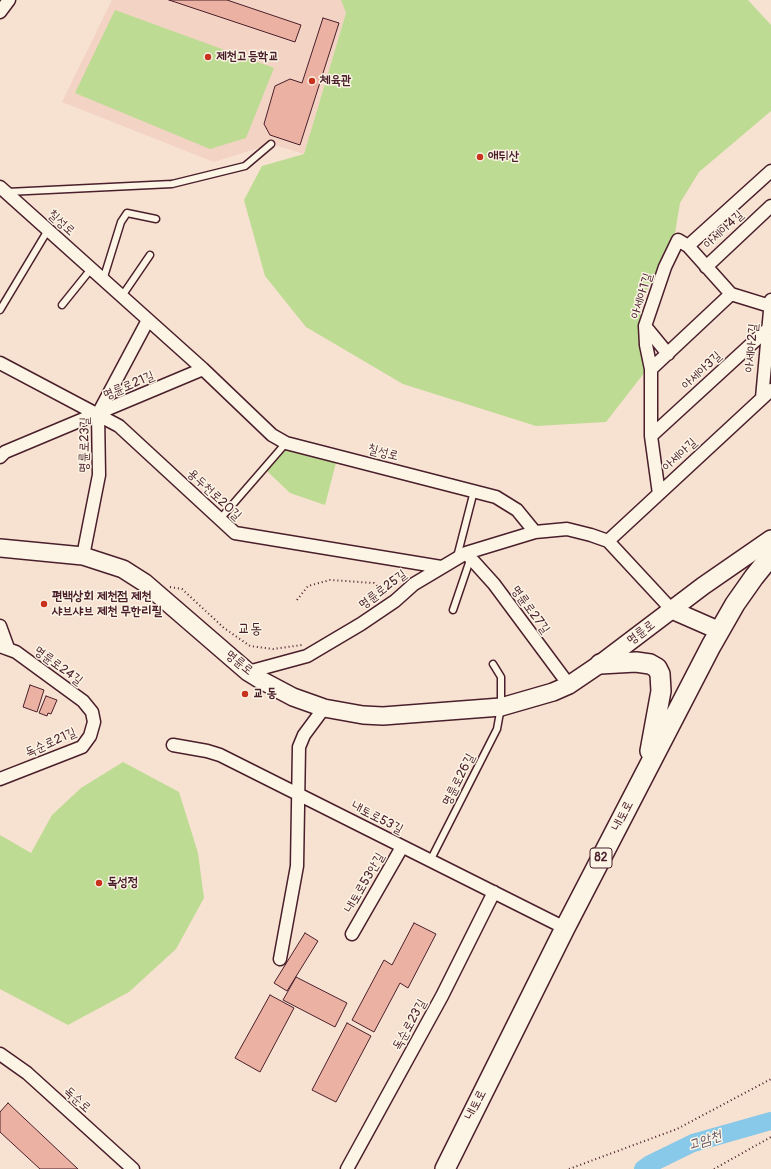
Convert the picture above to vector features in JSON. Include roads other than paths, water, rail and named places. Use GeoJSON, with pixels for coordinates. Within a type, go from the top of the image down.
{"type":"FeatureCollection","features":[{"type":"Feature","properties":{"kind":"main road","name":"내토로"},"geometry":{"type":"LineString","coordinates":[[445,1169],[565,928],[720,631],[754,577],[771,556]]}},
{"type":"Feature","properties":{"kind":"main road"},"geometry":{"type":"LineString","coordinates":[[600,664],[636,662],[650,664],[657,668],[660,674],[662,690],[645,773]]}},
{"type":"Feature","properties":{"kind":"street"},"geometry":{"type":"LineString","coordinates":[[0,12],[9,0]]}},
{"type":"Feature","properties":{"kind":"street"},"geometry":{"type":"LineString","coordinates":[[706,267],[688,246],[771,170]]}},
{"type":"Feature","properties":{"kind":"street","name":"칠성로"},"geometry":{"type":"LineString","coordinates":[[3,189],[203,369],[272,435],[286,443],[474,490],[496,497],[517,510],[535,532]]}},
{"type":"Feature","properties":{"kind":"street","name":"아세아4길"},"geometry":{"type":"LineString","coordinates":[[731,294],[706,267],[771,206]]}},
{"type":"Feature","properties":{"kind":"street","name":"아세아1길"},"geometry":{"type":"LineString","coordinates":[[668,354],[645,326],[665,267],[678,240],[688,246]]}},
{"type":"Feature","properties":{"kind":"street"},"geometry":{"type":"LineString","coordinates":[[651,370],[731,294],[771,303]]}},
{"type":"Feature","properties":{"kind":"street","name":"아세아2길"},"geometry":{"type":"LineString","coordinates":[[767,394],[771,303]]}},
{"type":"Feature","properties":{"kind":"street","name":"명륜로23길"},"geometry":{"type":"LineString","coordinates":[[83,556],[99,475],[98,414],[148,320]]}},
{"type":"Feature","properties":{"kind":"street"},"geometry":{"type":"LineString","coordinates":[[645,326],[646,345],[651,370],[651,436],[659,494]]}},
{"type":"Feature","properties":{"kind":"street","name":"아세아3길"},"geometry":{"type":"LineString","coordinates":[[651,436],[769,328]]}},
{"type":"Feature","properties":{"kind":"street","name":"용두천로20길"},"geometry":{"type":"LineString","coordinates":[[0,363],[119,426],[235,533],[441,567]]}},
{"type":"Feature","properties":{"kind":"street","name":"명륜로21길"},"geometry":{"type":"LineString","coordinates":[[2,453],[203,369]]}},
{"type":"Feature","properties":{"kind":"street","name":"아세아길"},"geometry":{"type":"LineString","coordinates":[[608,541],[767,394]]}},
{"type":"Feature","properties":{"kind":"street"},"geometry":{"type":"LineString","coordinates":[[535,532],[567,529],[608,541],[672,610],[720,631]]}},
{"type":"Feature","properties":{"kind":"street","name":"명륜로25길"},"geometry":{"type":"LineString","coordinates":[[248,672],[306,656],[395,602],[414,584],[441,567],[465,556],[535,532]]}},
{"type":"Feature","properties":{"kind":"street","name":"명륜로"},"geometry":{"type":"LineString","coordinates":[[0,548],[83,556],[123,569],[145,583],[248,672],[293,697],[324,708],[363,715],[383,716],[501,707],[553,692],[569,685],[771,539]]}},
{"type":"Feature","properties":{"kind":"street","name":"명륜로27길"},"geometry":{"type":"LineString","coordinates":[[465,556],[494,584],[569,685]]}},
{"type":"Feature","properties":{"kind":"street"},"geometry":{"type":"LineString","coordinates":[[0,626],[4,647]]}},
{"type":"Feature","properties":{"kind":"street","name":"명륜로24길"},"geometry":{"type":"LineString","coordinates":[[4,647],[83,701],[94,716]]}},
{"type":"Feature","properties":{"kind":"street"},"geometry":{"type":"LineString","coordinates":[[280,958],[297,866],[299,746],[304,735],[324,708]]}},
{"type":"Feature","properties":{"kind":"street","name":"독순로21길"},"geometry":{"type":"LineString","coordinates":[[0,779],[82,747],[90,736],[93,728],[94,716]]}},
{"type":"Feature","properties":{"kind":"street","name":"내토로53길"},"geometry":{"type":"LineString","coordinates":[[173,745],[207,750],[220,756],[565,928]]}},
{"type":"Feature","properties":{"kind":"street","name":"내토로53안길"},"geometry":{"type":"LineString","coordinates":[[352,934],[402,847]]}},
{"type":"Feature","properties":{"kind":"street","name":"독순로23길"},"geometry":{"type":"LineString","coordinates":[[347,1169],[442,996],[494,892]]}},
{"type":"Feature","properties":{"kind":"street","name":"독순로"},"geometry":{"type":"LineString","coordinates":[[0,1054],[27,1073],[133,1169]]}},
{"type":"Feature","properties":{"kind":"lane"},"geometry":{"type":"LineString","coordinates":[[3,189],[172,184],[245,166],[271,144]]}},
{"type":"Feature","properties":{"kind":"lane"},"geometry":{"type":"LineString","coordinates":[[103,280],[121,222],[127,213],[156,219]]}},
{"type":"Feature","properties":{"kind":"lane"},"geometry":{"type":"LineString","coordinates":[[0,310],[48,230]]}},
{"type":"Feature","properties":{"kind":"lane"},"geometry":{"type":"LineString","coordinates":[[122,296],[150,255]]}},
{"type":"Feature","properties":{"kind":"lane"},"geometry":{"type":"LineString","coordinates":[[62,305],[91,269]]}},
{"type":"Feature","properties":{"kind":"lane"},"geometry":{"type":"LineString","coordinates":[[220,519],[286,443]]}},
{"type":"Feature","properties":{"kind":"lane"},"geometry":{"type":"LineString","coordinates":[[453,610],[465,556],[474,490]]}},
{"type":"Feature","properties":{"kind":"lane"},"geometry":{"type":"LineString","coordinates":[[493,664],[501,677],[501,707]]}},
{"type":"Feature","properties":{"kind":"lane","name":"명륜로26길"},"geometry":{"type":"LineString","coordinates":[[430,861],[497,729],[501,707]]}},
{"type":"Feature","properties":{"kind":"waterway","name":"고암천"},"geometry":{"type":"LineString","coordinates":[[643,1169],[650,1164],[693,1143],[771,1121]]}},
{"type":"Feature","properties":{"kind":"place","name":"제천고등학교"},"geometry":{"type":"Point","coordinates":[208,57]}},
{"type":"Feature","properties":{"kind":"place","name":"체육관"},"geometry":{"type":"Point","coordinates":[312,81]}},
{"type":"Feature","properties":{"kind":"place","name":"애뒤산"},"geometry":{"type":"Point","coordinates":[480,157]}},
{"type":"Feature","properties":{"kind":"place","name":"편백상회 제천점 제천 샤브샤브 제천 무한리필"},"geometry":{"type":"Point","coordinates":[44,604]}},
{"type":"Feature","properties":{"kind":"place","name":"교 동"},"geometry":{"type":"Point","coordinates":[245,694]}},
{"type":"Feature","properties":{"kind":"place","name":"독성정"},"geometry":{"type":"Point","coordinates":[99,883]}},
{"type":"Feature","properties":{"kind":"district","name":"교동"},"geometry":{"type":"Point","coordinates":[250,629]}}]}
